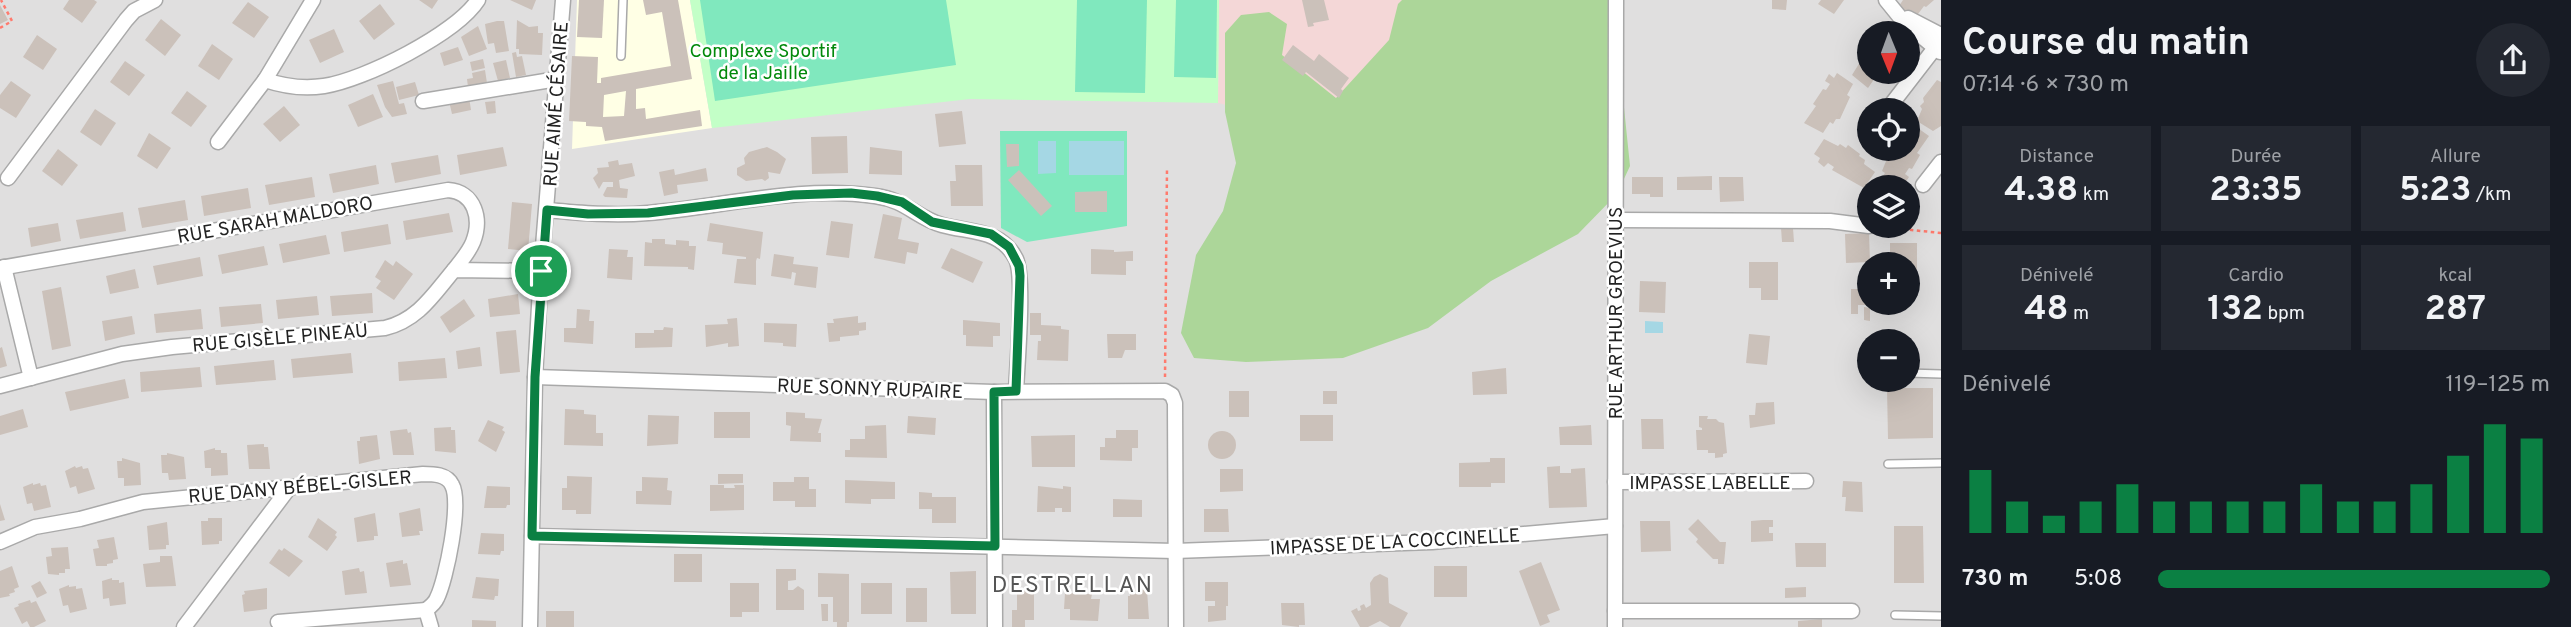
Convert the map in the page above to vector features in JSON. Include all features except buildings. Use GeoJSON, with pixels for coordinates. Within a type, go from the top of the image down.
{"type":"FeatureCollection","features":[{"type":"Feature","properties":{"kind":"street"},"geometry":{"type":"LineString","coordinates":[[8,178],[126,20],[134,11],[155,0]]}},
{"type":"Feature","properties":{"kind":"street"},"geometry":{"type":"LineString","coordinates":[[218,142],[265,80],[313,0]]}},
{"type":"Feature","properties":{"kind":"street"},"geometry":{"type":"LineString","coordinates":[[265,80],[276,84],[307,87],[347,80],[426,43],[450,28],[470,11],[478,0]]}},
{"type":"Feature","properties":{"kind":"street","name":"RUE AIMÉ CÉSAIRE"},"geometry":{"type":"LineString","coordinates":[[530,627],[535,377],[563,0]]}},
{"type":"Feature","properties":{"kind":"street","name":"RUE ARTHUR GROEVIUS"},"geometry":{"type":"LineString","coordinates":[[1615,627],[1616,0]]}},
{"type":"Feature","properties":{"kind":"street"},"geometry":{"type":"LineString","coordinates":[[1889,6],[1939,44],[1897,98]]}},
{"type":"Feature","properties":{"kind":"street"},"geometry":{"type":"LineString","coordinates":[[423,101],[557,79]]}},
{"type":"Feature","properties":{"kind":"street"},"geometry":{"type":"LineString","coordinates":[[1923,185],[1941,162]]}},
{"type":"Feature","properties":{"kind":"street","name":"RUE SARAH MALDORO"},"geometry":{"type":"LineString","coordinates":[[2,268],[448,190],[468,198],[478,221],[470,248],[454,270]]}},
{"type":"Feature","properties":{"kind":"street"},"geometry":{"type":"LineString","coordinates":[[547,210],[588,214],[648,213],[793,195],[851,193],[902,202],[932,222],[943,226],[991,234],[1009,247],[1019,266],[1016,391]]}},
{"type":"Feature","properties":{"kind":"street"},"geometry":{"type":"LineString","coordinates":[[1616,220],[1808,220],[1857,225]]}},
{"type":"Feature","properties":{"kind":"street"},"geometry":{"type":"LineString","coordinates":[[2,268],[30,378]]}},
{"type":"Feature","properties":{"kind":"street"},"geometry":{"type":"LineString","coordinates":[[454,270],[541,271]]}},
{"type":"Feature","properties":{"kind":"street","name":"RUE GISÈLE PINEAU"},"geometry":{"type":"LineString","coordinates":[[0,386],[100,358],[149,350],[396,325],[416,315],[454,270]]}},
{"type":"Feature","properties":{"kind":"street","name":"RUE SONNY RUPAIRE"},"geometry":{"type":"LineString","coordinates":[[535,377],[994,392],[1165,391]]}},
{"type":"Feature","properties":{"kind":"street"},"geometry":{"type":"LineString","coordinates":[[1165,391],[1172,395],[1175,403],[1176,627]]}},
{"type":"Feature","properties":{"kind":"street"},"geometry":{"type":"LineString","coordinates":[[994,392],[995,627]]}},
{"type":"Feature","properties":{"kind":"street","name":"RUE DANY BÉBEL-GISLER"},"geometry":{"type":"LineString","coordinates":[[0,542],[27,529],[80,519],[127,504],[423,474],[440,476],[449,481],[454,489],[450,560],[436,601],[426,610]]}},
{"type":"Feature","properties":{"kind":"street","name":"IMPASSE LABELLE"},"geometry":{"type":"LineString","coordinates":[[1615,482],[1806,481]]}},
{"type":"Feature","properties":{"kind":"street"},"geometry":{"type":"LineString","coordinates":[[184,627],[289,488]]}},
{"type":"Feature","properties":{"kind":"street","name":"IMPASSE DE LA COCCINELLE"},"geometry":{"type":"LineString","coordinates":[[532,536],[1175,551],[1432,542],[1615,526]]}},
{"type":"Feature","properties":{"kind":"street"},"geometry":{"type":"LineString","coordinates":[[278,622],[426,610],[431,627]]}},
{"type":"Feature","properties":{"kind":"street"},"geometry":{"type":"LineString","coordinates":[[1615,611],[1852,611]]}},
{"type":"Feature","properties":{"kind":"lane"},"geometry":{"type":"LineString","coordinates":[[621,56],[623,0]]}},
{"type":"Feature","properties":{"kind":"lane"},"geometry":{"type":"LineString","coordinates":[[1920,373],[1941,374]]}},
{"type":"Feature","properties":{"kind":"lane"},"geometry":{"type":"LineString","coordinates":[[1888,464],[1941,463]]}},
{"type":"Feature","properties":{"kind":"lane"},"geometry":{"type":"LineString","coordinates":[[1895,615],[1941,616]]}},
{"type":"Feature","properties":{"kind":"path"},"geometry":{"type":"LineString","coordinates":[[0,28],[12,21],[1,0]]}},
{"type":"Feature","properties":{"kind":"path"},"geometry":{"type":"LineString","coordinates":[[1165,391],[1167,168]]}},
{"type":"Feature","properties":{"kind":"path"},"geometry":{"type":"LineString","coordinates":[[1920,231],[1941,233]]}},
{"type":"Feature","properties":{"kind":"shaded area"},"geometry":{"type":"Polygon","coordinates":[[[0,0],[1219,0],[1218,103],[1469,0],[1941,0],[1941,627],[0,627],[0,0]]]}},
{"type":"Feature","properties":{"kind":"shaded area"},"geometry":{"type":"Polygon","coordinates":[[[577,0],[690,0],[712,128],[572,149],[577,0]]]}},
{"type":"Feature","properties":{"kind":"shaded area"},"geometry":{"type":"Polygon","coordinates":[[[1219,0],[1469,0],[1348,135],[1218,103],[1219,0]]]}},
{"type":"Feature","properties":{"kind":"green space","name":"Complexe Sportif de la Jaille"},"geometry":{"type":"Polygon","coordinates":[[[690,0],[1219,0],[1218,103],[970,99],[712,128],[690,0]]]}},
{"type":"Feature","properties":{"kind":"green space"},"geometry":{"type":"Polygon","coordinates":[[[700,0],[946,0],[956,65],[715,101],[700,0]]]}},
{"type":"Feature","properties":{"kind":"green space"},"geometry":{"type":"Polygon","coordinates":[[[1077,0],[1147,0],[1145,93],[1075,92],[1077,0]]]}},
{"type":"Feature","properties":{"kind":"green space"},"geometry":{"type":"Polygon","coordinates":[[[1176,0],[1217,0],[1216,78],[1174,77],[1176,0]]]}},
{"type":"Feature","properties":{"kind":"green space"},"geometry":{"type":"Polygon","coordinates":[[[1402,0],[1613,0],[1630,166],[1617,194],[1578,234],[1491,281],[1428,328],[1343,358],[1246,362],[1194,358],[1181,333],[1196,255],[1223,211],[1236,163],[1225,112],[1225,33],[1241,15],[1269,12],[1287,24],[1282,55],[1336,98],[1389,40],[1398,4],[1402,0]]]}},
{"type":"Feature","properties":{"kind":"green space"},"geometry":{"type":"Polygon","coordinates":[[[1000,131],[1127,131],[1127,226],[1027,242],[1001,228],[1000,131]]]}},
{"type":"Feature","properties":{"kind":"water"},"geometry":{"type":"Polygon","coordinates":[[[1038,141],[1056,141],[1056,173],[1038,174],[1038,141]]]}},
{"type":"Feature","properties":{"kind":"water"},"geometry":{"type":"Polygon","coordinates":[[[1069,141],[1124,141],[1124,175],[1069,175],[1069,141]]]}},
{"type":"Feature","properties":{"kind":"water"},"geometry":{"type":"Polygon","coordinates":[[[1645,321],[1663,322],[1663,333],[1645,333],[1645,321]]]}},
{"type":"Feature","properties":{"kind":"district","name":"DESTRELLAN"},"geometry":{"type":"Point","coordinates":[1073,584]}},
{"type":"Feature","properties":{"kind":"route"},"geometry":{"type":"LineString","coordinates":[[851,193],[902,202],[932,222],[991,234],[998,238],[1009,247],[1019,266],[1020,276],[1016,391],[994,392],[995,546],[532,536],[535,377],[541,271],[547,210],[588,214],[648,213],[793,195],[851,193]]}}]}
